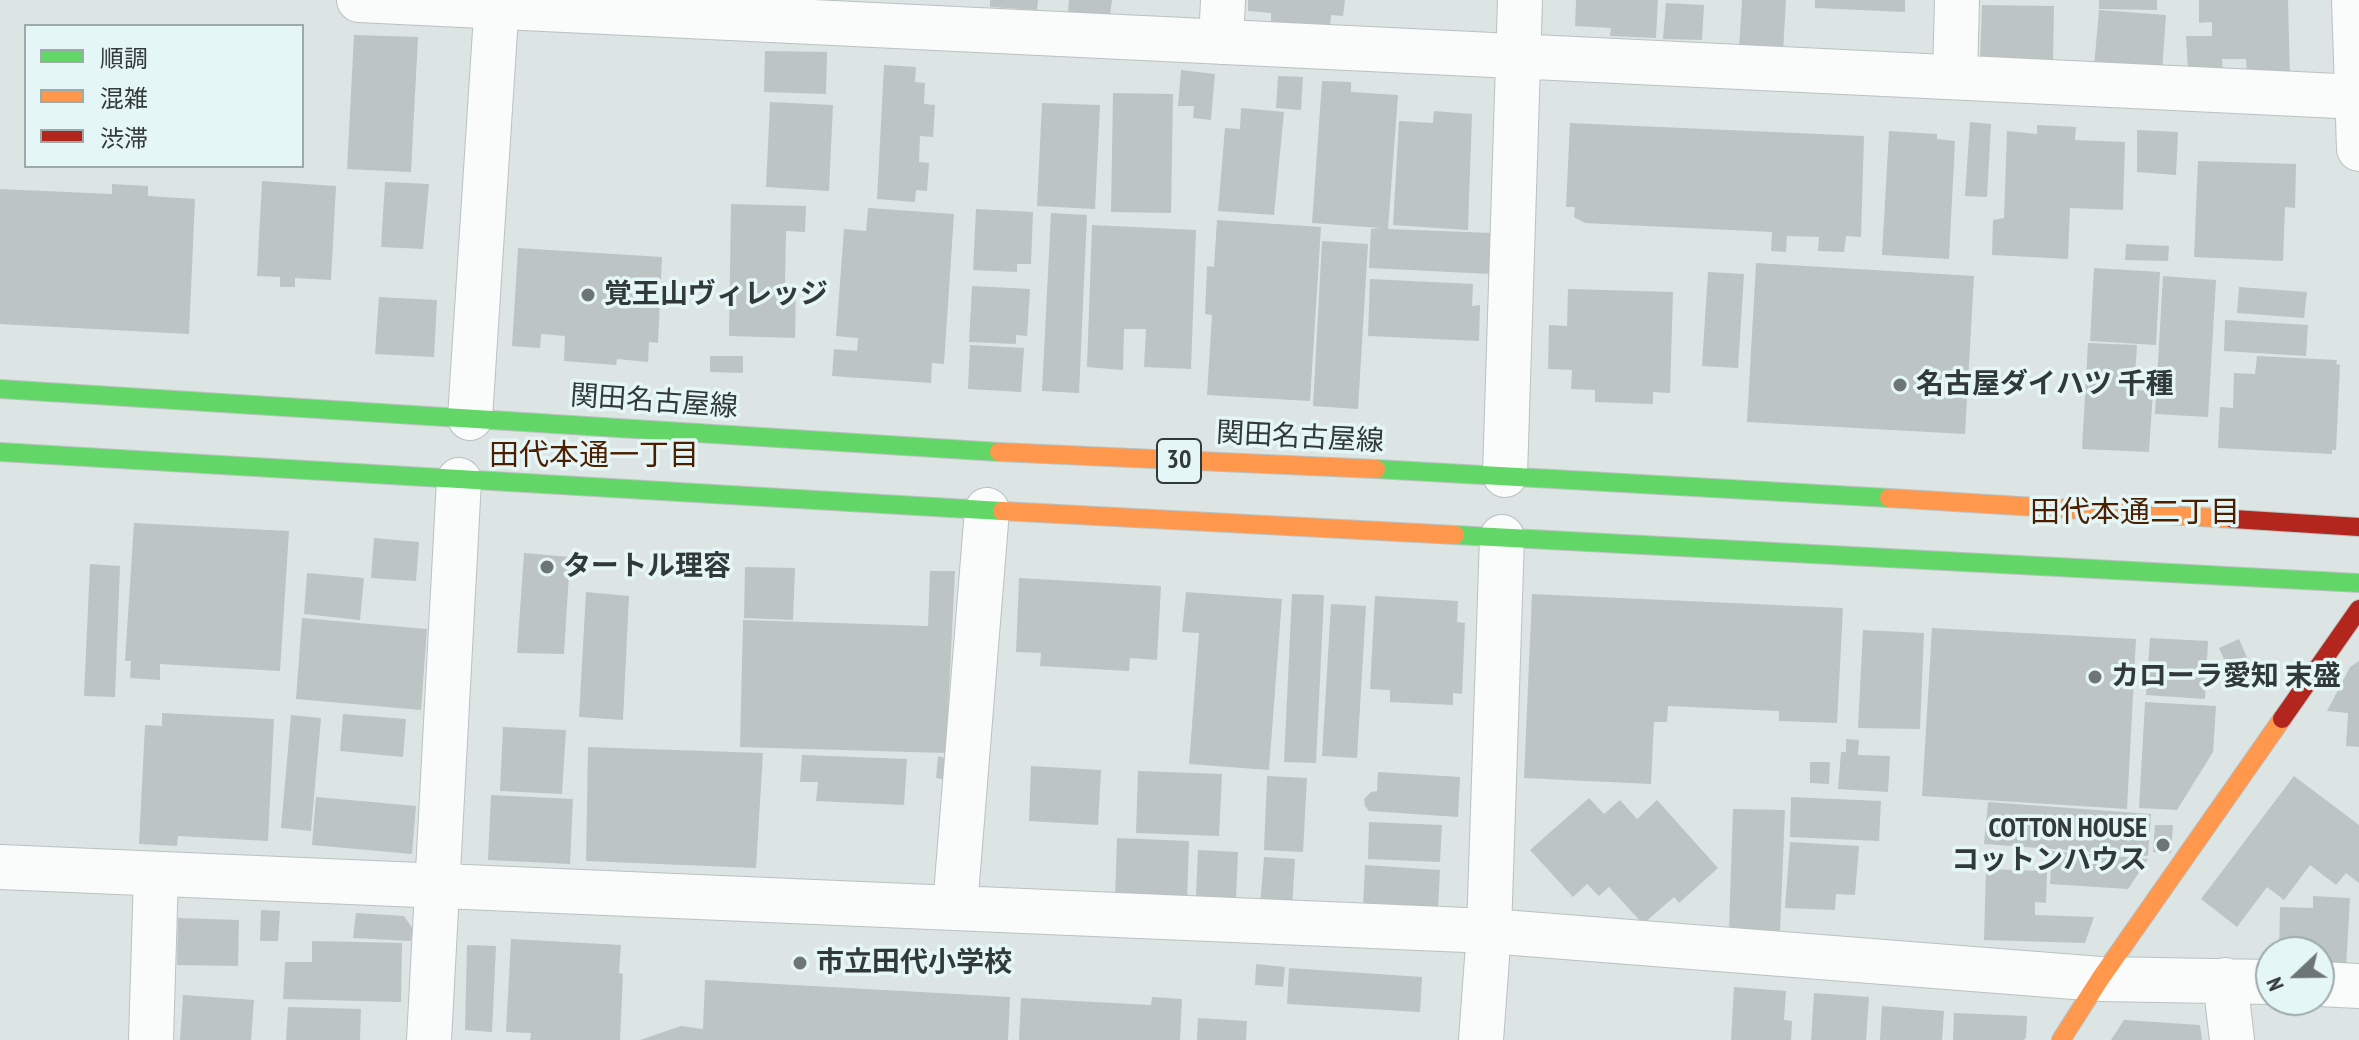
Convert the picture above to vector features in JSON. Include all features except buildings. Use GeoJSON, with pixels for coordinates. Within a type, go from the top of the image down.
{"type":"FeatureCollection","features":[{"type":"Feature","properties":{"kind":"main road","name":"関田名古屋線"},"geometry":{"type":"LineString","coordinates":[[0,389],[993,452],[1505,475],[2359,527]]}},
{"type":"Feature","properties":{"kind":"main road","name":"30"},"geometry":{"type":"LineString","coordinates":[[0,452],[987,510],[2359,583]]}},
{"type":"Feature","properties":{"kind":"main road"},"geometry":{"type":"LineString","coordinates":[[2061,1040],[2100,979],[2359,609]]}},
{"type":"Feature","properties":{"kind":"street"},"geometry":{"type":"LineString","coordinates":[[359,0],[1222,21],[1516,56],[2358,97]]}},
{"type":"Feature","properties":{"kind":"street"},"geometry":{"type":"LineString","coordinates":[[1505,475],[1520,0]]}},
{"type":"Feature","properties":{"kind":"street"},"geometry":{"type":"LineString","coordinates":[[1955,77],[1957,0]]}},
{"type":"Feature","properties":{"kind":"street"},"geometry":{"type":"LineString","coordinates":[[2354,0],[2359,149]]}},
{"type":"Feature","properties":{"kind":"street"},"geometry":{"type":"LineString","coordinates":[[470,418],[496,3]]}},
{"type":"Feature","properties":{"kind":"street"},"geometry":{"type":"LineString","coordinates":[[429,1040],[459,480]]}},
{"type":"Feature","properties":{"kind":"street"},"geometry":{"type":"LineString","coordinates":[[955,907],[987,510]]}},
{"type":"Feature","properties":{"kind":"street"},"geometry":{"type":"LineString","coordinates":[[1481,1040],[1489,931],[1502,537]]}},
{"type":"Feature","properties":{"kind":"street"},"geometry":{"type":"LineString","coordinates":[[0,867],[1489,931],[2100,979],[2255,981]]}},
{"type":"Feature","properties":{"kind":"street"},"geometry":{"type":"LineString","coordinates":[[151,1040],[156,875]]}},
{"type":"Feature","properties":{"kind":"street"},"geometry":{"type":"LineString","coordinates":[[2225,980],[2232,1040]]}},
{"type":"Feature","properties":{"kind":"street"},"geometry":{"type":"LineString","coordinates":[[2335,985],[2359,986]]}},
{"type":"Feature","properties":{"kind":"traffic: fast"},"geometry":{"type":"LineString","coordinates":[[0,389],[999,452]]}},
{"type":"Feature","properties":{"kind":"traffic: fast"},"geometry":{"type":"LineString","coordinates":[[0,452],[1002,511]]}},
{"type":"Feature","properties":{"kind":"traffic: fast"},"geometry":{"type":"LineString","coordinates":[[1376,469],[1889,498]]}},
{"type":"Feature","properties":{"kind":"traffic: fast"},"geometry":{"type":"LineString","coordinates":[[1455,535],[2359,583]]}},
{"type":"Feature","properties":{"kind":"traffic: slow"},"geometry":{"type":"LineString","coordinates":[[999,452],[1376,469]]}},
{"type":"Feature","properties":{"kind":"traffic: slow"},"geometry":{"type":"LineString","coordinates":[[1889,498],[2233,519]]}},
{"type":"Feature","properties":{"kind":"traffic: slow"},"geometry":{"type":"LineString","coordinates":[[1002,511],[1455,535]]}},
{"type":"Feature","properties":{"kind":"traffic: slow"},"geometry":{"type":"LineString","coordinates":[[2061,1040],[2100,979],[2282,719]]}},
{"type":"Feature","properties":{"kind":"traffic: jam"},"geometry":{"type":"LineString","coordinates":[[2233,519],[2359,527]]}},
{"type":"Feature","properties":{"kind":"traffic: jam"},"geometry":{"type":"LineString","coordinates":[[2282,719],[2359,609]]}},
{"type":"Feature","properties":{"kind":"place","name":"覚王山ヴィレッジ"},"geometry":{"type":"Point","coordinates":[588,295]}},
{"type":"Feature","properties":{"kind":"place","name":"名古屋ダイハツ 千種"},"geometry":{"type":"Point","coordinates":[1900,385]}},
{"type":"Feature","properties":{"kind":"place","name":"タートル理容"},"geometry":{"type":"Point","coordinates":[547,567]}},
{"type":"Feature","properties":{"kind":"place","name":"カローラ愛知 末盛"},"geometry":{"type":"Point","coordinates":[2095,677]}},
{"type":"Feature","properties":{"kind":"place","name":"COTTON HOUSE コットンハウス"},"geometry":{"type":"Point","coordinates":[2163,845]}},
{"type":"Feature","properties":{"kind":"place","name":"市立田代小学校"},"geometry":{"type":"Point","coordinates":[800,963]}},
{"type":"Feature","properties":{"kind":"district","name":"田代本通一丁目"},"geometry":{"type":"Point","coordinates":[594,456]}},
{"type":"Feature","properties":{"kind":"district","name":"田代本通二丁目"},"geometry":{"type":"Point","coordinates":[2135,513]}}]}
